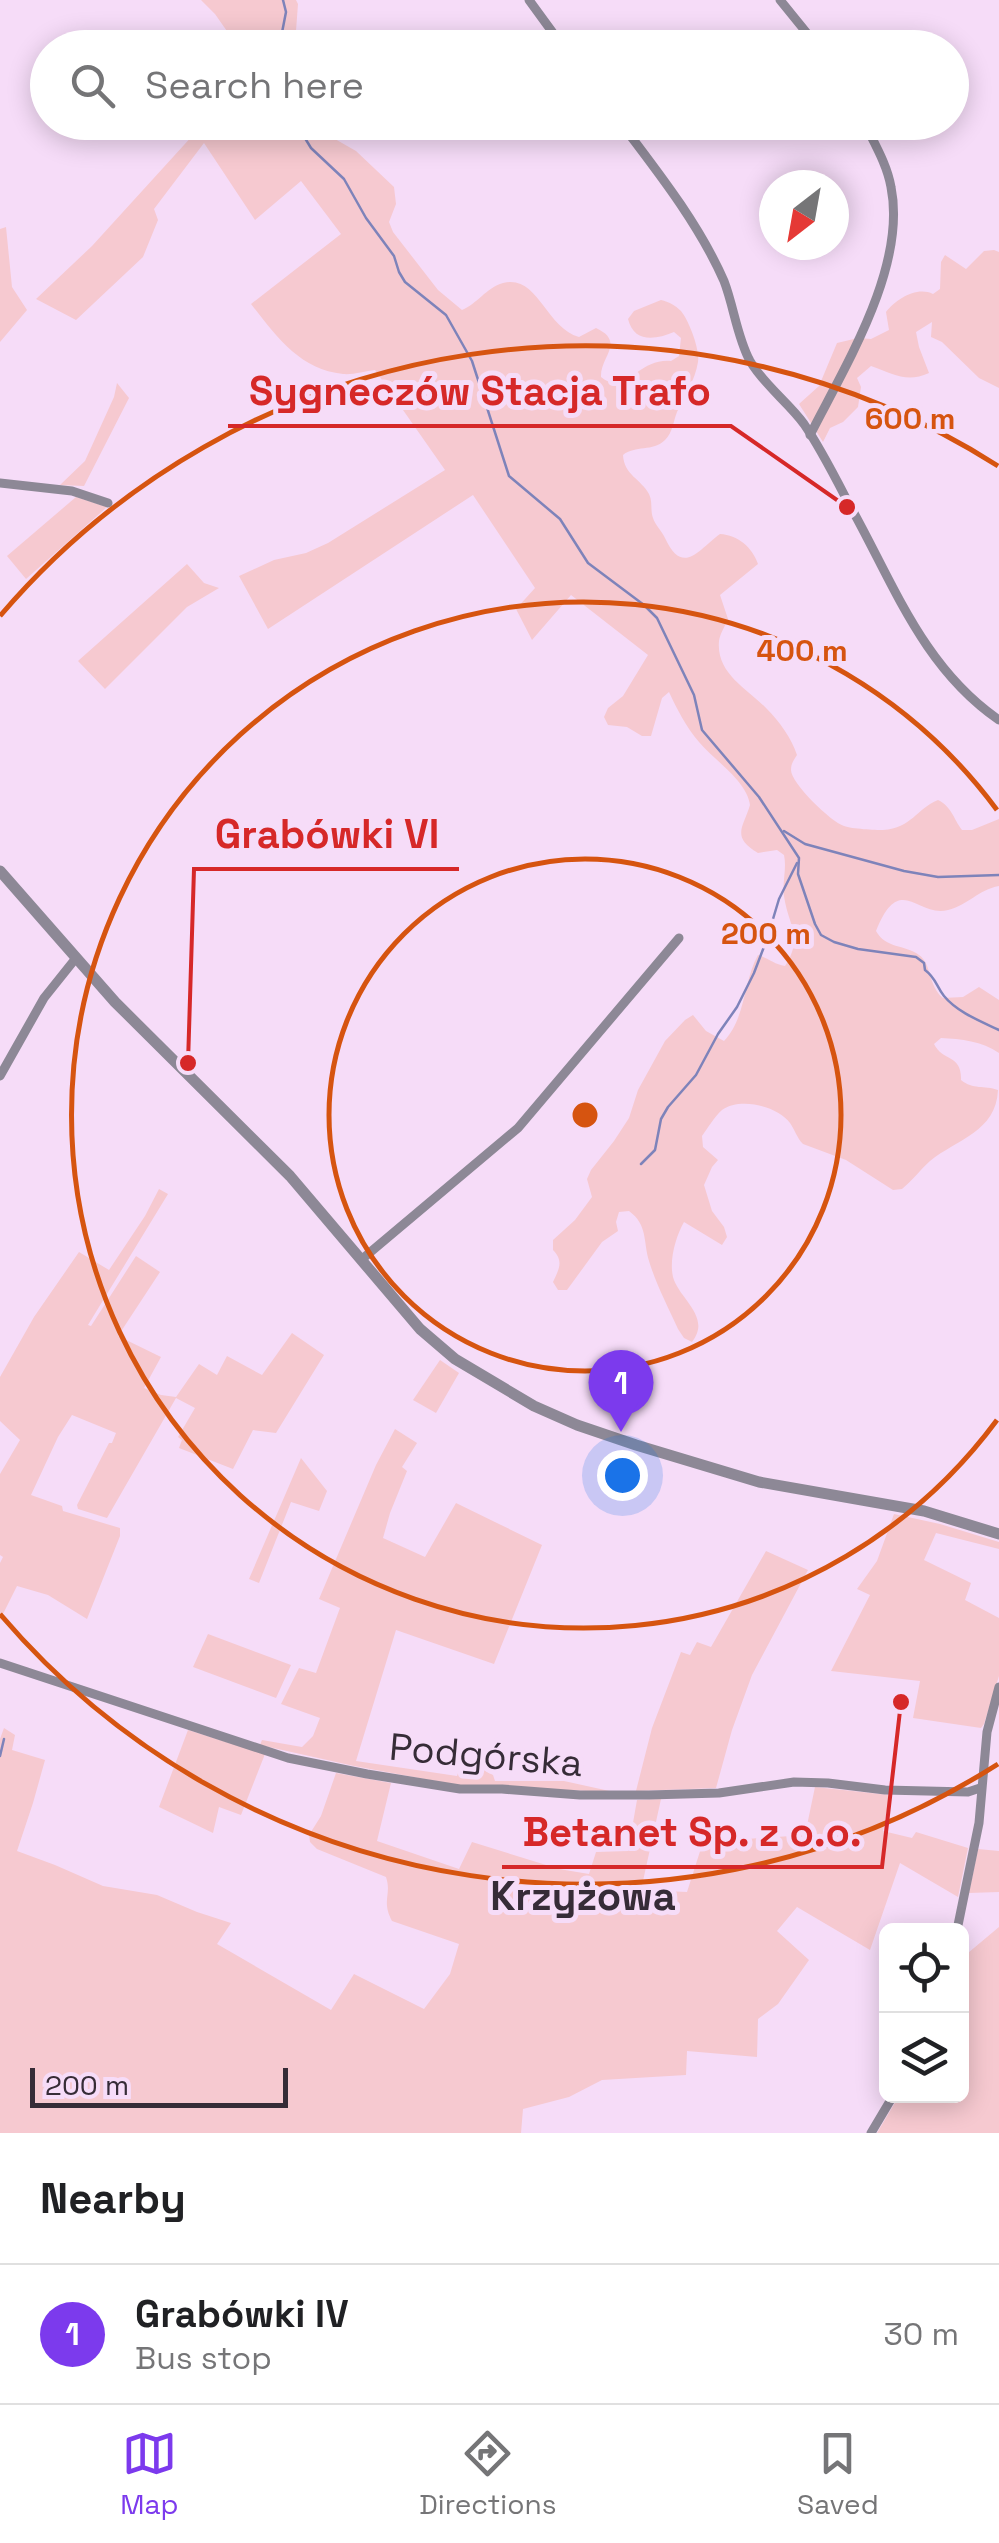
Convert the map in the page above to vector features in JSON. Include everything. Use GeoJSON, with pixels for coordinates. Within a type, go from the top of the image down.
{"type":"FeatureCollection","features":[{"type":"Feature","properties":{"kind":"street"},"geometry":{"type":"LineString","coordinates":[[529,0],[551,30]]}},
{"type":"Feature","properties":{"kind":"street"},"geometry":{"type":"LineString","coordinates":[[780,0],[804,30]]}},
{"type":"Feature","properties":{"kind":"street"},"geometry":{"type":"LineString","coordinates":[[633,140],[713,258],[752,364],[810,435],[911,624],[978,706],[999,720]]}},
{"type":"Feature","properties":{"kind":"street"},"geometry":{"type":"LineString","coordinates":[[810,435],[870,314],[890,244],[891,187],[873,140]]}},
{"type":"Feature","properties":{"kind":"street"},"geometry":{"type":"LineString","coordinates":[[0,483],[72,491],[108,503]]}},
{"type":"Feature","properties":{"kind":"street"},"geometry":{"type":"LineString","coordinates":[[0,871],[122,1010],[290,1176],[420,1329],[451,1356],[522,1399],[619,1440],[759,1482],[924,1512],[999,1534]]}},
{"type":"Feature","properties":{"kind":"street"},"geometry":{"type":"LineString","coordinates":[[361,1260],[518,1128],[680,938]]}},
{"type":"Feature","properties":{"kind":"street"},"geometry":{"type":"LineString","coordinates":[[0,1076],[44,998],[76,958]]}},
{"type":"Feature","properties":{"kind":"street","name":"Podgórska"},"geometry":{"type":"LineString","coordinates":[[0,1663],[288,1758],[460,1788],[603,1796],[719,1793],[794,1782],[885,1790],[968,1792],[980,1788]]}},
{"type":"Feature","properties":{"kind":"street"},"geometry":{"type":"LineString","coordinates":[[958,1923],[979,1823],[987,1732],[999,1686]]}},
{"type":"Feature","properties":{"kind":"street"},"geometry":{"type":"LineString","coordinates":[[871,2133],[888,2103]]}},
{"type":"Feature","properties":{"kind":"shaded area"},"geometry":{"type":"Polygon","coordinates":[[[201,0],[296,0],[298,4],[296,30],[226,30],[201,0]]]}},
{"type":"Feature","properties":{"kind":"shaded area"},"geometry":{"type":"Polygon","coordinates":[[[189,140],[337,140],[356,151],[394,187],[396,204],[389,222],[393,232],[438,290],[462,310],[503,283],[525,286],[567,331],[579,337],[596,328],[605,333],[611,344],[601,377],[618,383],[649,365],[679,356],[681,338],[674,332],[653,338],[635,332],[628,319],[634,311],[661,300],[681,311],[697,350],[695,375],[668,437],[655,446],[628,452],[623,455],[624,462],[649,494],[654,521],[678,556],[691,556],[720,534],[738,539],[755,558],[758,564],[720,595],[728,619],[719,653],[728,672],[772,714],[788,737],[797,755],[791,770],[797,784],[830,817],[852,828],[893,829],[938,800],[962,830],[999,819],[999,886],[948,910],[937,911],[901,900],[885,913],[876,931],[890,944],[923,959],[943,998],[963,997],[979,987],[999,1000],[999,1053],[964,1040],[941,1038],[934,1044],[958,1066],[961,1080],[998,1090],[996,1104],[983,1125],[930,1161],[902,1189],[893,1190],[846,1160],[803,1144],[790,1123],[777,1112],[758,1105],[730,1106],[722,1110],[702,1136],[703,1147],[718,1160],[704,1185],[712,1211],[727,1237],[722,1245],[684,1222],[673,1256],[673,1277],[698,1324],[692,1342],[678,1329],[652,1270],[642,1228],[629,1211],[619,1212],[618,1231],[602,1242],[567,1290],[558,1290],[553,1282],[559,1262],[553,1240],[592,1197],[587,1179],[591,1170],[629,1118],[638,1090],[665,1041],[693,1015],[706,1031],[724,1041],[736,1022],[758,955],[785,966],[791,956],[794,939],[784,896],[784,855],[777,850],[758,853],[744,842],[741,832],[750,805],[748,796],[694,736],[669,692],[662,698],[651,736],[608,725],[604,717],[608,708],[623,696],[648,655],[571,595],[532,640],[516,609],[535,588],[473,495],[268,629],[239,576],[328,543],[445,470],[375,370],[343,374],[314,366],[290,350],[251,304],[341,234],[301,181],[255,220],[204,143],[154,209],[158,220],[143,257],[76,320],[36,299],[92,246],[189,140]]]}},
{"type":"Feature","properties":{"kind":"shaded area"},"geometry":{"type":"Polygon","coordinates":[[[6,227],[12,287],[27,310],[0,342],[0,229],[6,227]]]}},
{"type":"Feature","properties":{"kind":"shaded area"},"geometry":{"type":"Polygon","coordinates":[[[984,251],[999,252],[999,388],[979,378],[942,342],[931,337],[932,322],[916,332],[929,373],[907,377],[871,366],[857,378],[861,387],[858,407],[830,428],[823,442],[799,404],[819,386],[837,343],[871,339],[889,330],[886,312],[895,303],[907,295],[933,294],[940,289],[945,255],[966,269],[984,251]]]}},
{"type":"Feature","properties":{"kind":"shaded area"},"geometry":{"type":"Polygon","coordinates":[[[117,383],[129,398],[84,486],[60,485],[85,461],[117,383]]]}},
{"type":"Feature","properties":{"kind":"shaded area"},"geometry":{"type":"Polygon","coordinates":[[[76,497],[107,507],[26,579],[7,556],[76,497]]]}},
{"type":"Feature","properties":{"kind":"shaded area"},"geometry":{"type":"Polygon","coordinates":[[[187,564],[204,583],[219,588],[187,607],[105,689],[78,661],[187,564]]]}},
{"type":"Feature","properties":{"kind":"shaded area"},"geometry":{"type":"Polygon","coordinates":[[[159,1189],[168,1194],[88,1325],[91,1326],[136,1256],[160,1272],[118,1336],[161,1357],[144,1388],[176,1397],[199,1364],[217,1375],[227,1356],[262,1375],[292,1333],[324,1355],[276,1433],[253,1430],[233,1469],[179,1448],[182,1440],[178,1437],[195,1408],[176,1398],[107,1518],[78,1509],[77,1505],[116,1433],[72,1415],[31,1495],[62,1506],[63,1511],[120,1528],[120,1536],[87,1619],[48,1595],[17,1586],[0,1620],[0,1474],[20,1440],[0,1421],[0,1377],[34,1317],[79,1252],[109,1270],[159,1189]]]}},
{"type":"Feature","properties":{"kind":"shaded area"},"geometry":{"type":"Polygon","coordinates":[[[440,1360],[459,1373],[436,1413],[413,1400],[440,1360]]]}},
{"type":"Feature","properties":{"kind":"shaded area"},"geometry":{"type":"Polygon","coordinates":[[[395,1429],[417,1443],[402,1467],[407,1471],[383,1538],[425,1557],[456,1503],[542,1545],[494,1664],[396,1630],[356,1761],[457,1776],[463,1759],[493,1775],[495,1781],[564,1781],[614,1792],[462,1786],[260,1745],[262,1740],[302,1747],[313,1736],[320,1718],[281,1704],[299,1668],[316,1673],[340,1608],[319,1599],[395,1429]]]}},
{"type":"Feature","properties":{"kind":"shaded area"},"geometry":{"type":"Polygon","coordinates":[[[301,1458],[327,1491],[319,1511],[291,1502],[259,1583],[249,1579],[301,1458]]]}},
{"type":"Feature","properties":{"kind":"shaded area"},"geometry":{"type":"Polygon","coordinates":[[[894,1514],[999,1542],[999,1549],[936,1533],[924,1560],[971,1583],[965,1600],[999,1618],[999,1676],[981,1728],[913,1718],[920,1681],[831,1671],[870,1595],[857,1589],[877,1561],[894,1514]]]}},
{"type":"Feature","properties":{"kind":"shaded area"},"geometry":{"type":"Polygon","coordinates":[[[766,1551],[808,1570],[752,1675],[716,1788],[636,1791],[652,1728],[681,1652],[690,1655],[697,1642],[711,1647],[766,1551]]]}},
{"type":"Feature","properties":{"kind":"shaded area"},"geometry":{"type":"Polygon","coordinates":[[[208,1634],[291,1665],[276,1698],[193,1667],[208,1634]]]}},
{"type":"Feature","properties":{"kind":"shaded area"},"geometry":{"type":"Polygon","coordinates":[[[4,1728],[15,1735],[12,1750],[45,1760],[17,1851],[103,1886],[157,1895],[231,1923],[217,1944],[331,2010],[354,1974],[424,2009],[450,1974],[459,1944],[392,1921],[387,1908],[386,1877],[317,1849],[310,1842],[309,1835],[321,1816],[336,1773],[391,1783],[377,1841],[459,1869],[472,1842],[559,1869],[589,1874],[596,1852],[628,1851],[637,1800],[661,1799],[641,1890],[687,1892],[703,1842],[805,1835],[815,1787],[890,1795],[883,1831],[912,1838],[916,1832],[968,1848],[958,1897],[900,1863],[870,1950],[797,1907],[777,1931],[809,1960],[778,2004],[758,2019],[757,2057],[687,2051],[686,2075],[602,2080],[569,2097],[523,2109],[521,2133],[0,2133],[0,1739],[4,1728]]]}},
{"type":"Feature","properties":{"kind":"shaded area"},"geometry":{"type":"Polygon","coordinates":[[[188,1730],[265,1754],[241,1815],[219,1807],[213,1833],[159,1807],[188,1730]]]}},
{"type":"Feature","properties":{"kind":"shaded area"},"geometry":{"type":"Polygon","coordinates":[[[978,1849],[999,1851],[999,1892],[969,1893],[978,1849]]]}},
{"type":"Feature","properties":{"kind":"shaded area"},"geometry":{"type":"Polygon","coordinates":[[[999,1927],[999,2133],[877,2133],[895,2103],[969,2103],[969,1952],[999,1927]]]}},
{"type":"Feature","properties":{"kind":"waterway"},"geometry":{"type":"LineString","coordinates":[[282,30],[286,12],[283,0]]}},
{"type":"Feature","properties":{"kind":"waterway"},"geometry":{"type":"LineString","coordinates":[[306,140],[344,179],[394,256],[405,282],[446,315],[472,361],[509,476],[560,519],[588,563],[657,618],[694,695],[702,730],[759,797],[799,858],[798,874],[821,935],[858,949],[916,957],[949,1002],[999,1030]]}},
{"type":"Feature","properties":{"kind":"waterway"},"geometry":{"type":"LineString","coordinates":[[784,831],[805,844],[904,871],[938,877],[999,875]]}},
{"type":"Feature","properties":{"kind":"waterway"},"geometry":{"type":"LineString","coordinates":[[641,1164],[655,1150],[661,1119],[668,1107],[696,1075],[737,1007],[797,863]]}},
{"type":"Feature","properties":{"kind":"waterway"},"geometry":{"type":"LineString","coordinates":[[0,1756],[4,1739]]}},
{"type":"Feature","properties":{"kind":"place","name":"Sygneczów Stacja Trafo"},"geometry":{"type":"Point","coordinates":[847,507]}},
{"type":"Feature","properties":{"kind":"place","name":"Grabówki VI"},"geometry":{"type":"Point","coordinates":[188,1063]}},
{"type":"Feature","properties":{"kind":"place","name":"Grabówki IV"},"geometry":{"type":"Point","coordinates":[621,1432]}},
{"type":"Feature","properties":{"kind":"place","name":"Betanet Sp. z o.o."},"geometry":{"type":"Point","coordinates":[901,1702]}},
{"type":"Feature","properties":{"kind":"district","name":"Krzyżowa"},"geometry":{"type":"Point","coordinates":[583,1896]}}]}
